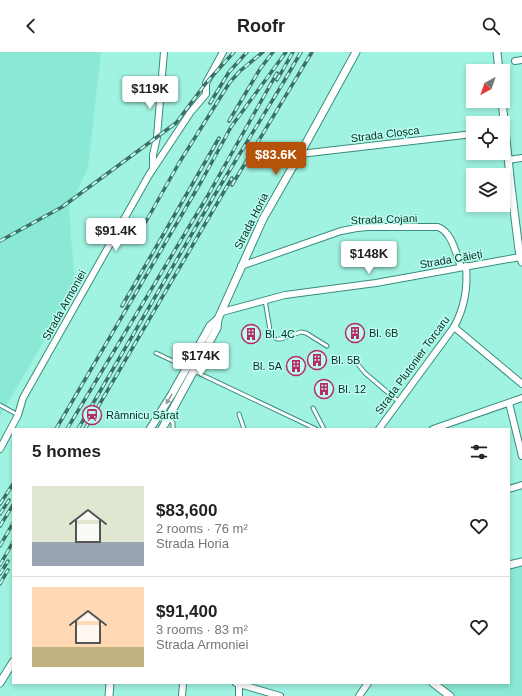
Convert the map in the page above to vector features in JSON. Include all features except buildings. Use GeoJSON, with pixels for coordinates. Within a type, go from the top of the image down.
{"type":"FeatureCollection","features":[{"type":"Feature","properties":{"kind":"street"},"geometry":{"type":"LineString","coordinates":[[153,168],[153,155],[157,137],[164,52]]}},
{"type":"Feature","properties":{"kind":"street","name":"Strada Armoniei"},"geometry":{"type":"LineString","coordinates":[[0,450],[18,415],[23,398],[153,168],[190,113],[206,94],[206,83],[223,52]]}},
{"type":"Feature","properties":{"kind":"street","name":"Strada Horia"},"geometry":{"type":"LineString","coordinates":[[162,428],[217,328],[220,315],[263,219],[356,52]]}},
{"type":"Feature","properties":{"kind":"street"},"geometry":{"type":"LineString","coordinates":[[497,52],[498,64]]}},
{"type":"Feature","properties":{"kind":"street","name":"Strada Cloșca"},"geometry":{"type":"LineString","coordinates":[[300,154],[466,135]]}},
{"type":"Feature","properties":{"kind":"street"},"geometry":{"type":"LineString","coordinates":[[510,160],[522,158]]}},
{"type":"Feature","properties":{"kind":"street"},"geometry":{"type":"LineString","coordinates":[[508,160],[521,259]]}},
{"type":"Feature","properties":{"kind":"street","name":"Strada Cojani"},"geometry":{"type":"LineString","coordinates":[[241,266],[341,231],[375,227],[438,227],[443,229],[449,237],[464,266]]}},
{"type":"Feature","properties":{"kind":"street","name":"Strada Căieți"},"geometry":{"type":"LineString","coordinates":[[220,315],[265,300],[294,293],[376,283],[464,266],[521,259]]}},
{"type":"Feature","properties":{"kind":"street","name":"Strada Plutonier Torcaru"},"geometry":{"type":"LineString","coordinates":[[380,428],[454,327],[460,316],[465,298],[464,266]]}},
{"type":"Feature","properties":{"kind":"street","name":"Strada Horia"},"geometry":{"type":"LineString","coordinates":[[151,428],[172,394],[210,326],[220,315]]}},
{"type":"Feature","properties":{"kind":"street"},"geometry":{"type":"LineString","coordinates":[[454,327],[522,384]]}},
{"type":"Feature","properties":{"kind":"street"},"geometry":{"type":"LineString","coordinates":[[436,428],[522,398]]}},
{"type":"Feature","properties":{"kind":"street"},"geometry":{"type":"LineString","coordinates":[[509,403],[522,456]]}},
{"type":"Feature","properties":{"kind":"street"},"geometry":{"type":"LineString","coordinates":[[510,489],[522,485]]}},
{"type":"Feature","properties":{"kind":"street"},"geometry":{"type":"LineString","coordinates":[[510,565],[522,562]]}},
{"type":"Feature","properties":{"kind":"street"},"geometry":{"type":"LineString","coordinates":[[0,683],[12,664]]}},
{"type":"Feature","properties":{"kind":"street"},"geometry":{"type":"LineString","coordinates":[[109,696],[110,684]]}},
{"type":"Feature","properties":{"kind":"street"},"geometry":{"type":"LineString","coordinates":[[182,696],[183,684]]}},
{"type":"Feature","properties":{"kind":"street"},"geometry":{"type":"LineString","coordinates":[[238,684],[238,696]]}},
{"type":"Feature","properties":{"kind":"street"},"geometry":{"type":"LineString","coordinates":[[241,684],[280,696]]}},
{"type":"Feature","properties":{"kind":"street"},"geometry":{"type":"LineString","coordinates":[[359,696],[367,684]]}},
{"type":"Feature","properties":{"kind":"street"},"geometry":{"type":"LineString","coordinates":[[434,684],[450,696]]}},
{"type":"Feature","properties":{"kind":"lane"},"geometry":{"type":"LineString","coordinates":[[265,300],[270,330],[274,337],[277,339],[301,332],[306,333],[327,346]]}},
{"type":"Feature","properties":{"kind":"lane"},"geometry":{"type":"LineString","coordinates":[[156,353],[314,428]]}},
{"type":"Feature","properties":{"kind":"lane"},"geometry":{"type":"LineString","coordinates":[[356,362],[365,373],[399,402]]}},
{"type":"Feature","properties":{"kind":"lane"},"geometry":{"type":"LineString","coordinates":[[0,405],[18,415]]}},
{"type":"Feature","properties":{"kind":"lane"},"geometry":{"type":"LineString","coordinates":[[313,408],[323,428]]}},
{"type":"Feature","properties":{"kind":"lane"},"geometry":{"type":"LineString","coordinates":[[240,414],[244,428]]}},
{"type":"Feature","properties":{"kind":"lane"},"geometry":{"type":"LineString","coordinates":[[168,417],[174,423],[174,428]]}},
{"type":"Feature","properties":{"kind":"shaded area"},"geometry":{"type":"Polygon","coordinates":[[[0,52],[101,52],[88,168],[69,207],[75,288],[0,416],[0,52]]]}},
{"type":"Feature","properties":{"kind":"shaded area"},"geometry":{"type":"Polygon","coordinates":[[[522,562],[522,696],[450,696],[434,684],[510,684],[510,565],[522,562]]]}},
{"type":"Feature","properties":{"kind":"railway"},"geometry":{"type":"LineString","coordinates":[[0,241],[62,207],[176,123],[206,83],[234,52]]}},
{"type":"Feature","properties":{"kind":"railway"},"geometry":{"type":"LineString","coordinates":[[210,103],[229,72],[247,52]]}},
{"type":"Feature","properties":{"kind":"railway"},"geometry":{"type":"LineString","coordinates":[[136,239],[179,163],[230,82],[240,71],[263,52]]}},
{"type":"Feature","properties":{"kind":"railway"},"geometry":{"type":"LineString","coordinates":[[229,121],[260,69],[273,52]]}},
{"type":"Feature","properties":{"kind":"railway"},"geometry":{"type":"LineString","coordinates":[[57,428],[201,182],[231,127],[286,52]]}},
{"type":"Feature","properties":{"kind":"railway"},"geometry":{"type":"LineString","coordinates":[[277,80],[293,52]]}},
{"type":"Feature","properties":{"kind":"railway"},"geometry":{"type":"LineString","coordinates":[[79,428],[214,196],[301,52]]}},
{"type":"Feature","properties":{"kind":"railway"},"geometry":{"type":"LineString","coordinates":[[232,185],[312,52]]}},
{"type":"Feature","properties":{"kind":"railway"},"geometry":{"type":"LineString","coordinates":[[68,428],[207,197],[277,73]]}},
{"type":"Feature","properties":{"kind":"railway"},"geometry":{"type":"LineString","coordinates":[[122,306],[219,138]]}},
{"type":"Feature","properties":{"kind":"railway"},"geometry":{"type":"LineString","coordinates":[[86,428],[232,178]]}},
{"type":"Feature","properties":{"kind":"railway"},"geometry":{"type":"LineString","coordinates":[[0,504],[12,486]]}},
{"type":"Feature","properties":{"kind":"railway"},"geometry":{"type":"LineString","coordinates":[[0,514],[9,500]]}},
{"type":"Feature","properties":{"kind":"railway"},"geometry":{"type":"LineString","coordinates":[[0,526],[12,507]]}},
{"type":"Feature","properties":{"kind":"railway"},"geometry":{"type":"LineString","coordinates":[[0,546],[12,525]]}},
{"type":"Feature","properties":{"kind":"railway"},"geometry":{"type":"LineString","coordinates":[[0,565],[12,544]]}},
{"type":"Feature","properties":{"kind":"railway"},"geometry":{"type":"LineString","coordinates":[[0,574],[8,561]]}},
{"type":"Feature","properties":{"kind":"railway"},"geometry":{"type":"LineString","coordinates":[[0,584],[8,570]]}},
{"type":"Feature","properties":{"kind":"place","name":"Bl. 6B"},"geometry":{"type":"Point","coordinates":[355,333]}},
{"type":"Feature","properties":{"kind":"place","name":"Bl. 4C"},"geometry":{"type":"Point","coordinates":[251,334]}},
{"type":"Feature","properties":{"kind":"place","name":"Bl. 5B"},"geometry":{"type":"Point","coordinates":[317,360]}},
{"type":"Feature","properties":{"kind":"place","name":"Bl. 5A"},"geometry":{"type":"Point","coordinates":[296,366]}},
{"type":"Feature","properties":{"kind":"place","name":"Bl. 12"},"geometry":{"type":"Point","coordinates":[324,389]}},
{"type":"Feature","properties":{"kind":"place","name":"Râmnicu Sărat"},"geometry":{"type":"Point","coordinates":[92,415]}}]}
